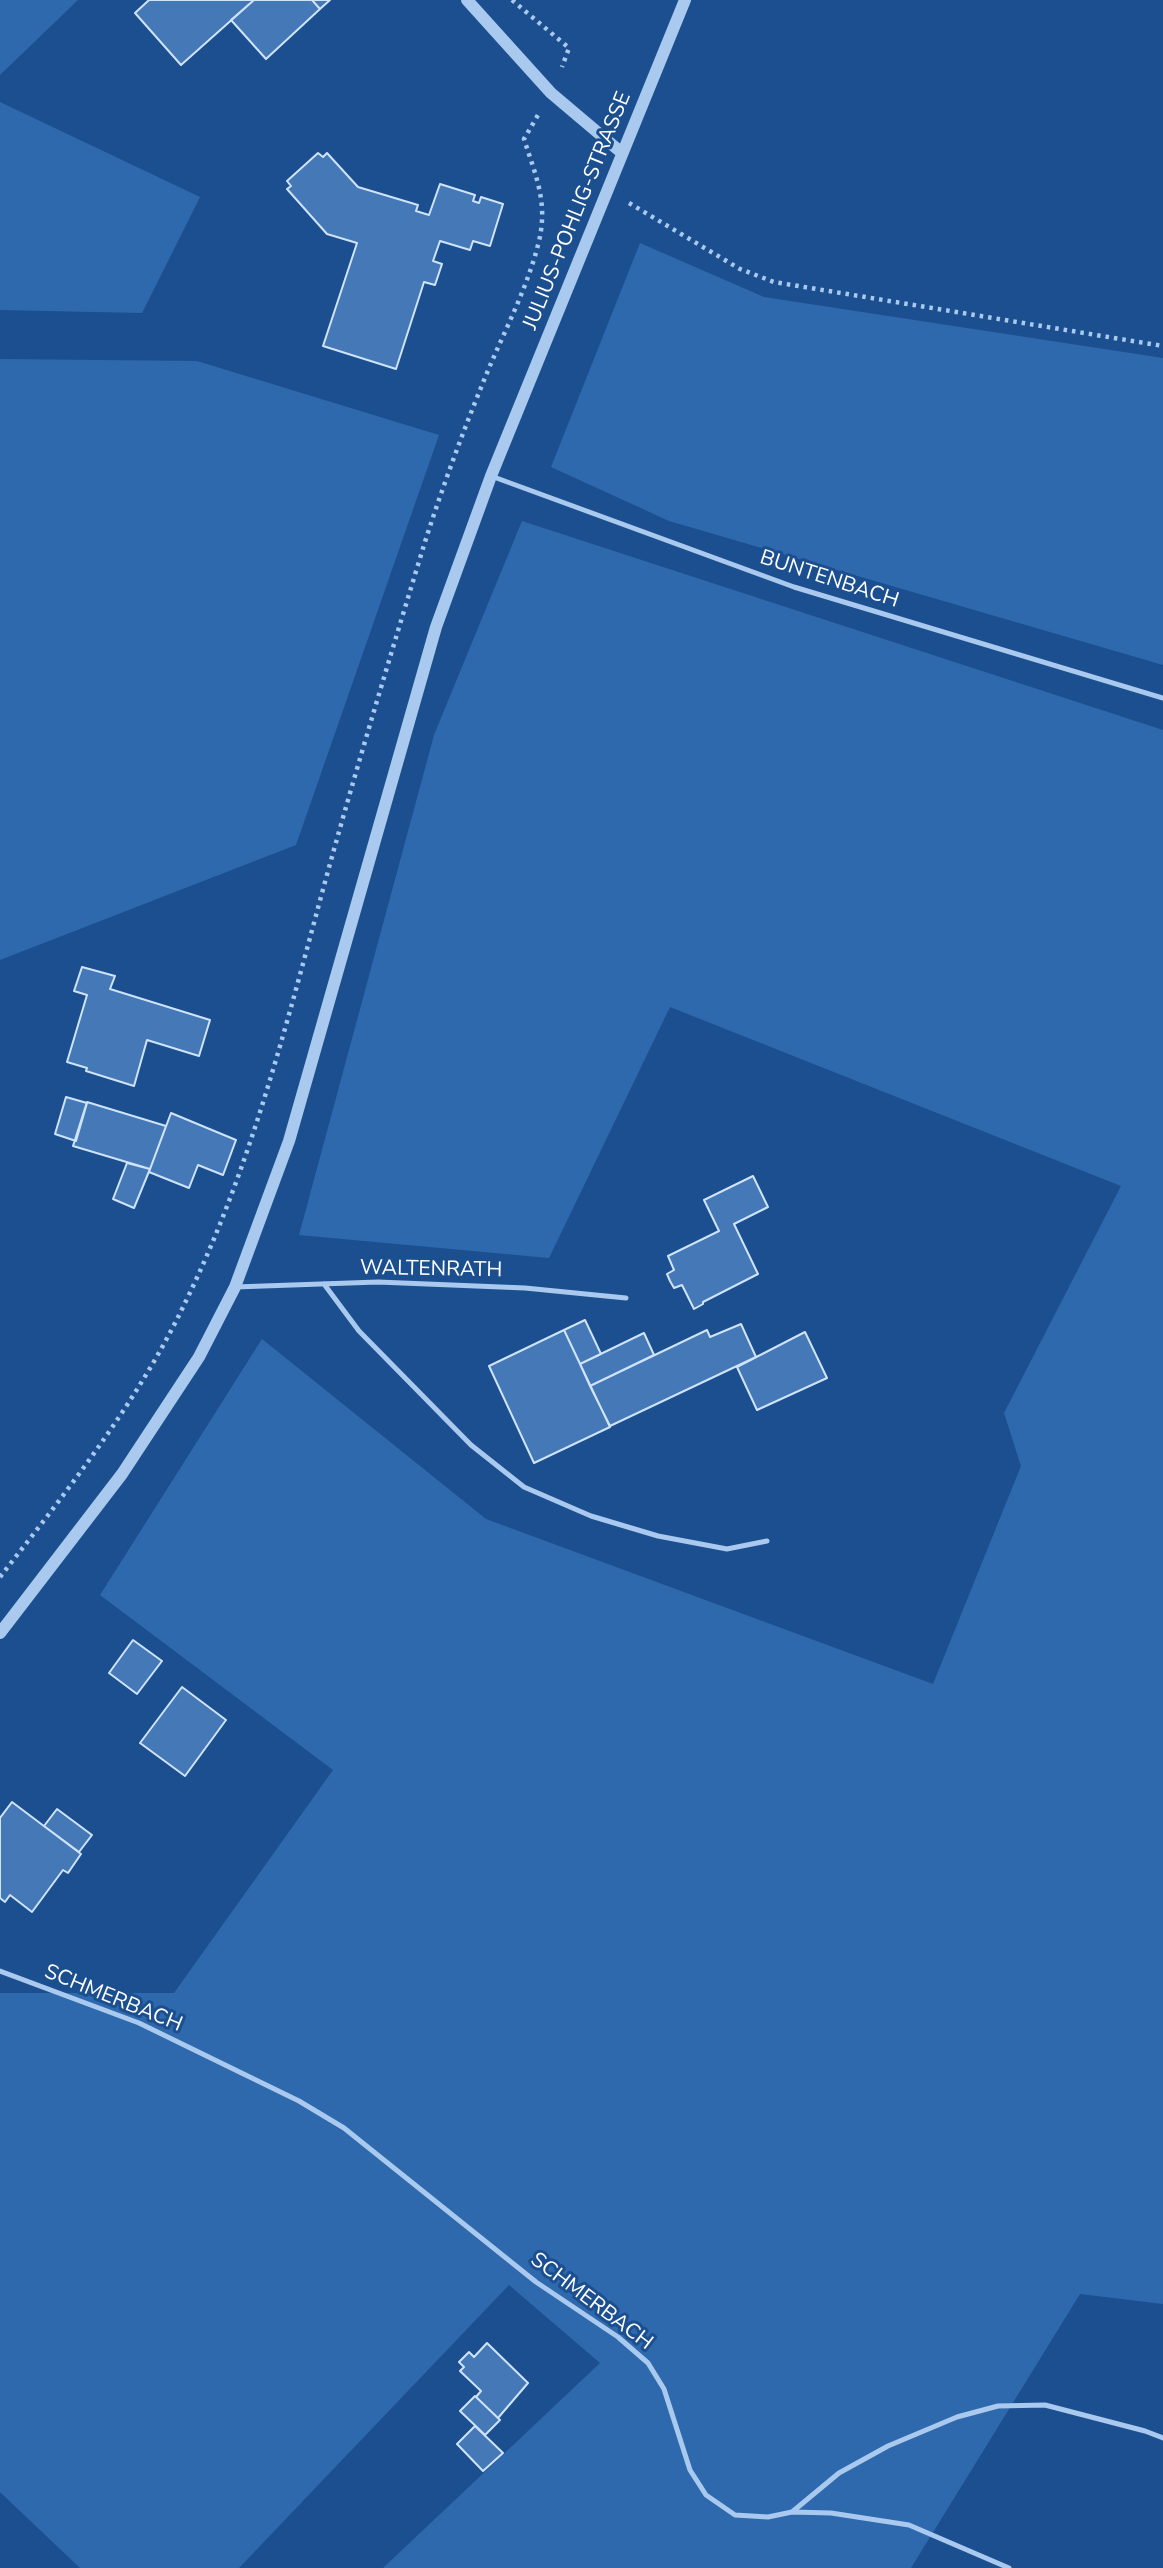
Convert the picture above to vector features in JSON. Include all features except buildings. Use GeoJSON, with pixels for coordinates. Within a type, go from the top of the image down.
{"type":"FeatureCollection","features":[{"type":"Feature","properties":{"kind":"street"},"geometry":{"type":"LineString","coordinates":[[467,0],[551,93],[622,153]]}},
{"type":"Feature","properties":{"kind":"street","name":"JULIUS-POHLIG-STRASSE"},"geometry":{"type":"LineString","coordinates":[[0,1633],[122,1474],[199,1357],[234,1287],[289,1141],[436,627],[506,436],[685,0]]}},
{"type":"Feature","properties":{"kind":"lane","name":"BUNTENBACH"},"geometry":{"type":"LineString","coordinates":[[491,476],[794,587],[1163,698]]}},
{"type":"Feature","properties":{"kind":"lane","name":"WALTENRATH"},"geometry":{"type":"LineString","coordinates":[[234,1287],[378,1282],[525,1288],[626,1298]]}},
{"type":"Feature","properties":{"kind":"lane"},"geometry":{"type":"LineString","coordinates":[[324,1284],[359,1331],[471,1445],[524,1487],[591,1516],[659,1536],[727,1549],[767,1541]]}},
{"type":"Feature","properties":{"kind":"lane","name":"SCHMERBACH"},"geometry":{"type":"LineString","coordinates":[[0,1971],[139,2023],[299,2101],[344,2128],[536,2282],[618,2336],[648,2364],[664,2389],[690,2469],[706,2495],[735,2515],[768,2517],[792,2512],[831,2513],[909,2525],[1009,2568]]}},
{"type":"Feature","properties":{"kind":"lane"},"geometry":{"type":"LineString","coordinates":[[792,2512],[839,2473],[888,2446],[957,2417],[998,2406],[1045,2405],[1163,2438]]}},
{"type":"Feature","properties":{"kind":"path"},"geometry":{"type":"LineString","coordinates":[[0,1577],[98,1447],[159,1356],[214,1240],[247,1153],[371,719],[425,543],[465,426],[516,307],[538,245],[544,210],[540,187],[524,139],[551,93],[569,48],[512,0]]}},
{"type":"Feature","properties":{"kind":"path"},"geometry":{"type":"LineString","coordinates":[[607,191],[740,269],[774,282],[1163,346]]}},
{"type":"Feature","properties":{"kind":"shaded area"},"geometry":{"type":"Polygon","coordinates":[[[0,0],[78,0],[0,75],[0,0]]]}},
{"type":"Feature","properties":{"kind":"shaded area"},"geometry":{"type":"Polygon","coordinates":[[[0,102],[200,197],[142,313],[0,310],[0,102]]]}},
{"type":"Feature","properties":{"kind":"shaded area"},"geometry":{"type":"Polygon","coordinates":[[[640,243],[764,297],[1163,358],[1163,665],[669,521],[551,467],[640,243]]]}},
{"type":"Feature","properties":{"kind":"shaded area"},"geometry":{"type":"Polygon","coordinates":[[[0,359],[197,361],[439,435],[296,845],[0,960],[0,359]]]}},
{"type":"Feature","properties":{"kind":"shaded area"},"geometry":{"type":"Polygon","coordinates":[[[522,521],[1163,730],[1163,2304],[1080,2294],[911,2568],[383,2568],[600,2363],[509,2285],[239,2568],[80,2568],[0,2492],[0,1993],[174,1993],[333,1770],[100,1595],[262,1339],[486,1519],[933,1684],[1021,1466],[1004,1413],[1121,1186],[670,1007],[549,1258],[299,1235],[434,735],[522,521]]]}}]}
